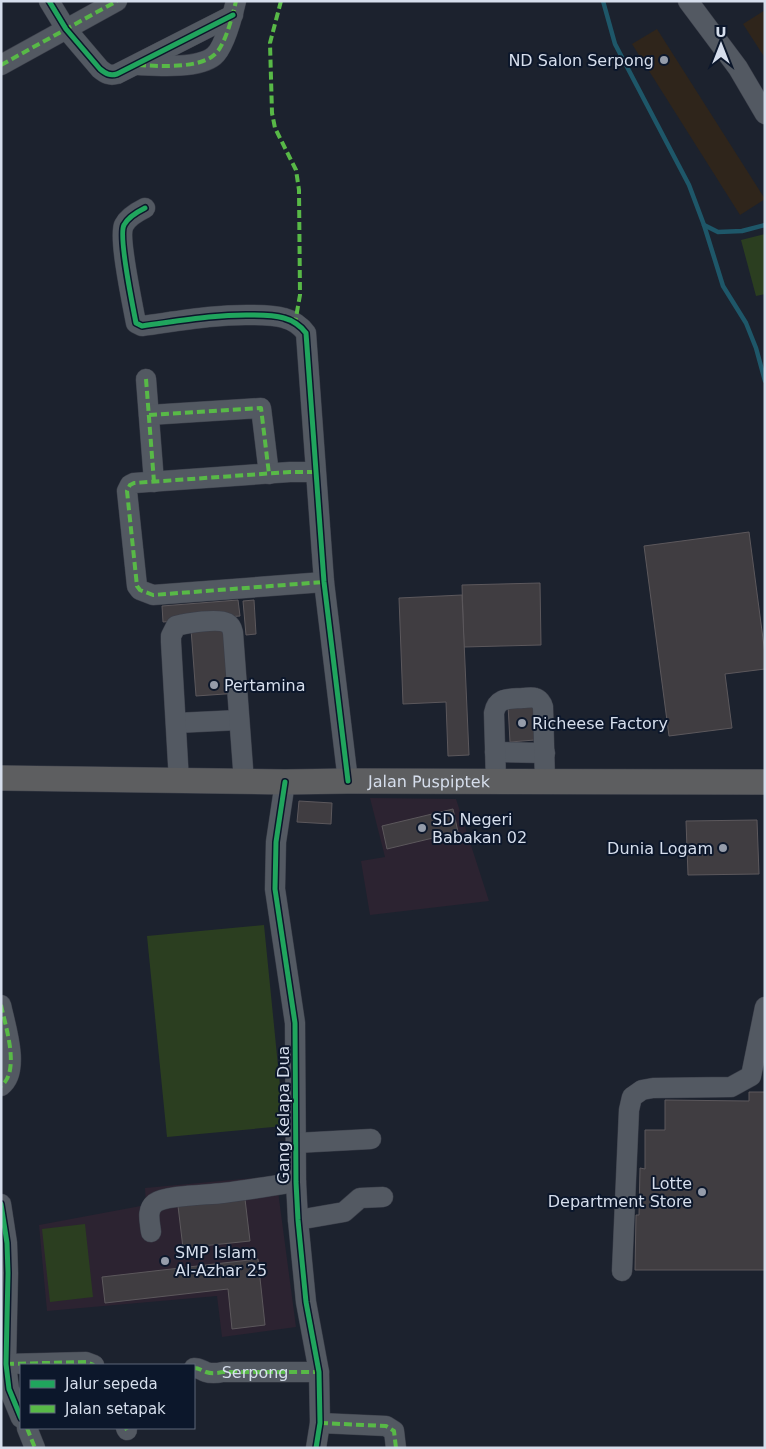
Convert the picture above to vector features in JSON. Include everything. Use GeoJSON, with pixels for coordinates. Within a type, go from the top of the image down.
{"type":"FeatureCollection","features":[{"type":"Feature","properties":{"kind":"main road","name":"Jalan Puspiptek"},"geometry":{"type":"LineString","coordinates":[[1,778],[244,782],[765,782]]}},
{"type":"Feature","properties":{"kind":"street"},"geometry":{"type":"LineString","coordinates":[[49,1],[66,29],[106,74],[112,75],[136,65],[234,8]]}},
{"type":"Feature","properties":{"kind":"street"},"geometry":{"type":"LineString","coordinates":[[1,64],[117,1]]}},
{"type":"Feature","properties":{"kind":"street"},"geometry":{"type":"LineString","coordinates":[[688,1],[738,68],[765,114]]}},
{"type":"Feature","properties":{"kind":"street"},"geometry":{"type":"LineString","coordinates":[[136,65],[191,64],[214,56],[219,51],[224,40],[234,8]]}},
{"type":"Feature","properties":{"kind":"street"},"geometry":{"type":"LineString","coordinates":[[145,208],[132,216],[124,224],[122,230],[136,323],[142,326],[231,314],[276,316],[287,318],[303,329],[307,337],[324,582],[348,781]]}},
{"type":"Feature","properties":{"kind":"street"},"geometry":{"type":"LineString","coordinates":[[146,379],[154,482]]}},
{"type":"Feature","properties":{"kind":"street"},"geometry":{"type":"LineString","coordinates":[[149,415],[261,408],[269,474]]}},
{"type":"Feature","properties":{"kind":"street"},"geometry":{"type":"LineString","coordinates":[[315,472],[134,483],[127,490],[137,586],[140,590],[153,595],[324,582]]}},
{"type":"Feature","properties":{"kind":"street"},"geometry":{"type":"LineString","coordinates":[[179,781],[172,636],[176,626],[214,621],[226,622],[232,627],[244,782]]}},
{"type":"Feature","properties":{"kind":"street"},"geometry":{"type":"LineString","coordinates":[[496,781],[494,713],[498,703],[504,699],[536,698],[541,701],[544,707],[545,781]]}},
{"type":"Feature","properties":{"kind":"street"},"geometry":{"type":"LineString","coordinates":[[176,722],[239,720]]}},
{"type":"Feature","properties":{"kind":"street"},"geometry":{"type":"LineString","coordinates":[[495,752],[545,753]]}},
{"type":"Feature","properties":{"kind":"street","name":"Gang Kelapa Dua"},"geometry":{"type":"LineString","coordinates":[[285,782],[276,842],[275,889],[295,1023],[296,1182],[306,1302],[319,1372],[320,1423],[316,1448]]}},
{"type":"Feature","properties":{"kind":"street"},"geometry":{"type":"LineString","coordinates":[[1,1005],[11,1065],[7,1082],[1,1086]]}},
{"type":"Feature","properties":{"kind":"street"},"geometry":{"type":"LineString","coordinates":[[622,1271],[628,1110],[632,1097],[642,1090],[653,1088],[731,1088],[758,1076],[765,1007]]}},
{"type":"Feature","properties":{"kind":"street"},"geometry":{"type":"LineString","coordinates":[[296,1142],[371,1140]]}},
{"type":"Feature","properties":{"kind":"street"},"geometry":{"type":"LineString","coordinates":[[150,1232],[150,1208],[155,1203],[165,1199],[296,1182]]}},
{"type":"Feature","properties":{"kind":"street"},"geometry":{"type":"LineString","coordinates":[[298,1220],[344,1212],[360,1198],[383,1197]]}},
{"type":"Feature","properties":{"kind":"street"},"geometry":{"type":"LineString","coordinates":[[1,1204],[7,1243],[8,1273],[6,1364],[9,1389],[20,1416]]}},
{"type":"Feature","properties":{"kind":"street"},"geometry":{"type":"LineString","coordinates":[[6,1364],[86,1362],[91,1364]]}},
{"type":"Feature","properties":{"kind":"street","name":"Serpong"},"geometry":{"type":"LineString","coordinates":[[195,1368],[216,1373],[319,1372]]}},
{"type":"Feature","properties":{"kind":"street"},"geometry":{"type":"LineString","coordinates":[[320,1423],[386,1426],[394,1431],[396,1448]]}},
{"type":"Feature","properties":{"kind":"street"},"geometry":{"type":"LineString","coordinates":[[27,1429],[35,1448]]}},
{"type":"Feature","properties":{"kind":"shaded area"},"geometry":{"type":"Polygon","coordinates":[[[765,10],[765,58],[743,24],[765,10]]]}},
{"type":"Feature","properties":{"kind":"shaded area"},"geometry":{"type":"Polygon","coordinates":[[[657,29],[765,199],[740,215],[632,44],[657,29]]]}},
{"type":"Feature","properties":{"kind":"shaded area","name":"SD Negeri Babakan 02"},"geometry":{"type":"Polygon","coordinates":[[[370,798],[456,799],[489,901],[370,915],[361,861],[385,857],[370,798]]]}},
{"type":"Feature","properties":{"kind":"shaded area","name":"SMP Islam Al-Azhar 25"},"geometry":{"type":"Polygon","coordinates":[[[276,1176],[296,1327],[222,1337],[217,1296],[47,1311],[39,1225],[146,1205],[145,1188],[276,1176]]]}},
{"type":"Feature","properties":{"kind":"green space"},"geometry":{"type":"Polygon","coordinates":[[[765,234],[765,294],[756,296],[741,240],[765,234]]]}},
{"type":"Feature","properties":{"kind":"green space"},"geometry":{"type":"Polygon","coordinates":[[[264,925],[284,1126],[167,1137],[147,936],[264,925]]]}},
{"type":"Feature","properties":{"kind":"green space"},"geometry":{"type":"Polygon","coordinates":[[[85,1224],[93,1297],[50,1302],[42,1229],[85,1224]]]}},
{"type":"Feature","properties":{"kind":"building"},"geometry":{"type":"Polygon","coordinates":[[[749,532],[765,654],[765,669],[725,674],[732,728],[669,736],[644,546],[749,532]]]}},
{"type":"Feature","properties":{"kind":"building"},"geometry":{"type":"Polygon","coordinates":[[[540,583],[541,645],[464,647],[462,585],[540,583]]]}},
{"type":"Feature","properties":{"kind":"building"},"geometry":{"type":"Polygon","coordinates":[[[462,595],[469,755],[448,756],[446,702],[403,704],[399,598],[462,595]]]}},
{"type":"Feature","properties":{"kind":"building"},"geometry":{"type":"Polygon","coordinates":[[[238,600],[240,616],[163,622],[162,606],[238,600]]]}},
{"type":"Feature","properties":{"kind":"building"},"geometry":{"type":"Polygon","coordinates":[[[254,600],[256,634],[246,635],[243,601],[254,600]]]}},
{"type":"Feature","properties":{"kind":"building"},"geometry":{"type":"Polygon","coordinates":[[[234,626],[239,693],[196,696],[191,629],[234,626]]]}},
{"type":"Feature","properties":{"kind":"building","name":"Richeese Factory"},"geometry":{"type":"Polygon","coordinates":[[[533,703],[535,740],[510,742],[508,705],[533,703]]]}},
{"type":"Feature","properties":{"kind":"building"},"geometry":{"type":"Polygon","coordinates":[[[299,801],[332,803],[331,824],[297,822],[299,801]]]}},
{"type":"Feature","properties":{"kind":"building"},"geometry":{"type":"Polygon","coordinates":[[[453,809],[458,832],[387,849],[382,826],[453,809]]]}},
{"type":"Feature","properties":{"kind":"building","name":"Dunia Logam"},"geometry":{"type":"Polygon","coordinates":[[[757,820],[759,874],[688,875],[686,821],[757,820]]]}},
{"type":"Feature","properties":{"kind":"building","name":"Lotte Department Store"},"geometry":{"type":"Polygon","coordinates":[[[749,1092],[765,1092],[765,1270],[635,1270],[636,1215],[639,1215],[640,1168],[645,1169],[645,1130],[665,1130],[665,1100],[749,1101],[749,1092]]]}},
{"type":"Feature","properties":{"kind":"building"},"geometry":{"type":"Polygon","coordinates":[[[245,1199],[250,1241],[183,1248],[178,1206],[245,1199]]]}},
{"type":"Feature","properties":{"kind":"building"},"geometry":{"type":"Polygon","coordinates":[[[258,1259],[265,1325],[232,1329],[228,1289],[105,1303],[102,1277],[258,1259]]]}},
{"type":"Feature","properties":{"kind":"waterway"},"geometry":{"type":"LineString","coordinates":[[603,1],[615,44],[689,185],[723,286],[746,323],[756,348],[765,381]]}},
{"type":"Feature","properties":{"kind":"waterway"},"geometry":{"type":"LineString","coordinates":[[704,225],[718,232],[742,231],[765,225]]}},
{"type":"Feature","properties":{"kind":"marked path"},"geometry":{"type":"LineString","coordinates":[[1,65],[117,1]]}},
{"type":"Feature","properties":{"kind":"marked path"},"geometry":{"type":"LineString","coordinates":[[138,65],[188,65],[198,63],[214,55],[225,38],[236,1]]}},
{"type":"Feature","properties":{"kind":"marked path"},"geometry":{"type":"LineString","coordinates":[[281,1],[270,43],[272,113],[275,128],[296,170],[299,190],[300,295],[295,323]]}},
{"type":"Feature","properties":{"kind":"marked path"},"geometry":{"type":"LineString","coordinates":[[146,379],[154,482]]}},
{"type":"Feature","properties":{"kind":"marked path"},"geometry":{"type":"LineString","coordinates":[[149,415],[261,408],[269,474]]}},
{"type":"Feature","properties":{"kind":"marked path"},"geometry":{"type":"LineString","coordinates":[[315,472],[290,472],[134,483],[130,485],[127,491],[137,586],[140,590],[153,595],[324,582]]}},
{"type":"Feature","properties":{"kind":"marked path"},"geometry":{"type":"LineString","coordinates":[[1,1005],[11,1059],[7,1079],[1,1086]]}},
{"type":"Feature","properties":{"kind":"marked path"},"geometry":{"type":"LineString","coordinates":[[6,1364],[86,1362],[91,1364]]}},
{"type":"Feature","properties":{"kind":"marked path"},"geometry":{"type":"LineString","coordinates":[[195,1368],[213,1373],[319,1372]]}},
{"type":"Feature","properties":{"kind":"marked path"},"geometry":{"type":"LineString","coordinates":[[320,1423],[386,1426],[394,1431],[396,1448]]}},
{"type":"Feature","properties":{"kind":"marked path"},"geometry":{"type":"LineString","coordinates":[[27,1429],[35,1448]]}},
{"type":"Feature","properties":{"kind":"cycle path"},"geometry":{"type":"LineString","coordinates":[[49,1],[66,29],[100,69],[110,75],[117,74],[233,15]]}},
{"type":"Feature","properties":{"kind":"cycle path"},"geometry":{"type":"LineString","coordinates":[[145,208],[128,220],[124,225],[123,232],[127,272],[136,323],[142,326],[211,317],[269,315],[290,320],[306,333],[324,582],[348,781]]}},
{"type":"Feature","properties":{"kind":"cycle path"},"geometry":{"type":"LineString","coordinates":[[285,782],[276,842],[275,889],[295,1023],[296,1182],[306,1302],[319,1372],[320,1423],[316,1448]]}},
{"type":"Feature","properties":{"kind":"cycle path"},"geometry":{"type":"LineString","coordinates":[[1,1204],[7,1243],[8,1273],[6,1364],[9,1389],[20,1416]]}},
{"type":"Feature","properties":{"kind":"place","name":"ND Salon Serpong"},"geometry":{"type":"Point","coordinates":[664,60]}},
{"type":"Feature","properties":{"kind":"place","name":"Pertamina"},"geometry":{"type":"Point","coordinates":[214,685]}},
{"type":"Feature","properties":{"kind":"place","name":"Richeese Factory"},"geometry":{"type":"Point","coordinates":[522,723]}},
{"type":"Feature","properties":{"kind":"place","name":"SD Negeri Babakan 02"},"geometry":{"type":"Point","coordinates":[422,828]}},
{"type":"Feature","properties":{"kind":"place","name":"Dunia Logam"},"geometry":{"type":"Point","coordinates":[723,848]}},
{"type":"Feature","properties":{"kind":"place","name":"Lotte Department Store"},"geometry":{"type":"Point","coordinates":[702,1192]}},
{"type":"Feature","properties":{"kind":"place","name":"SMP Islam Al-Azhar 25"},"geometry":{"type":"Point","coordinates":[165,1261]}}]}
